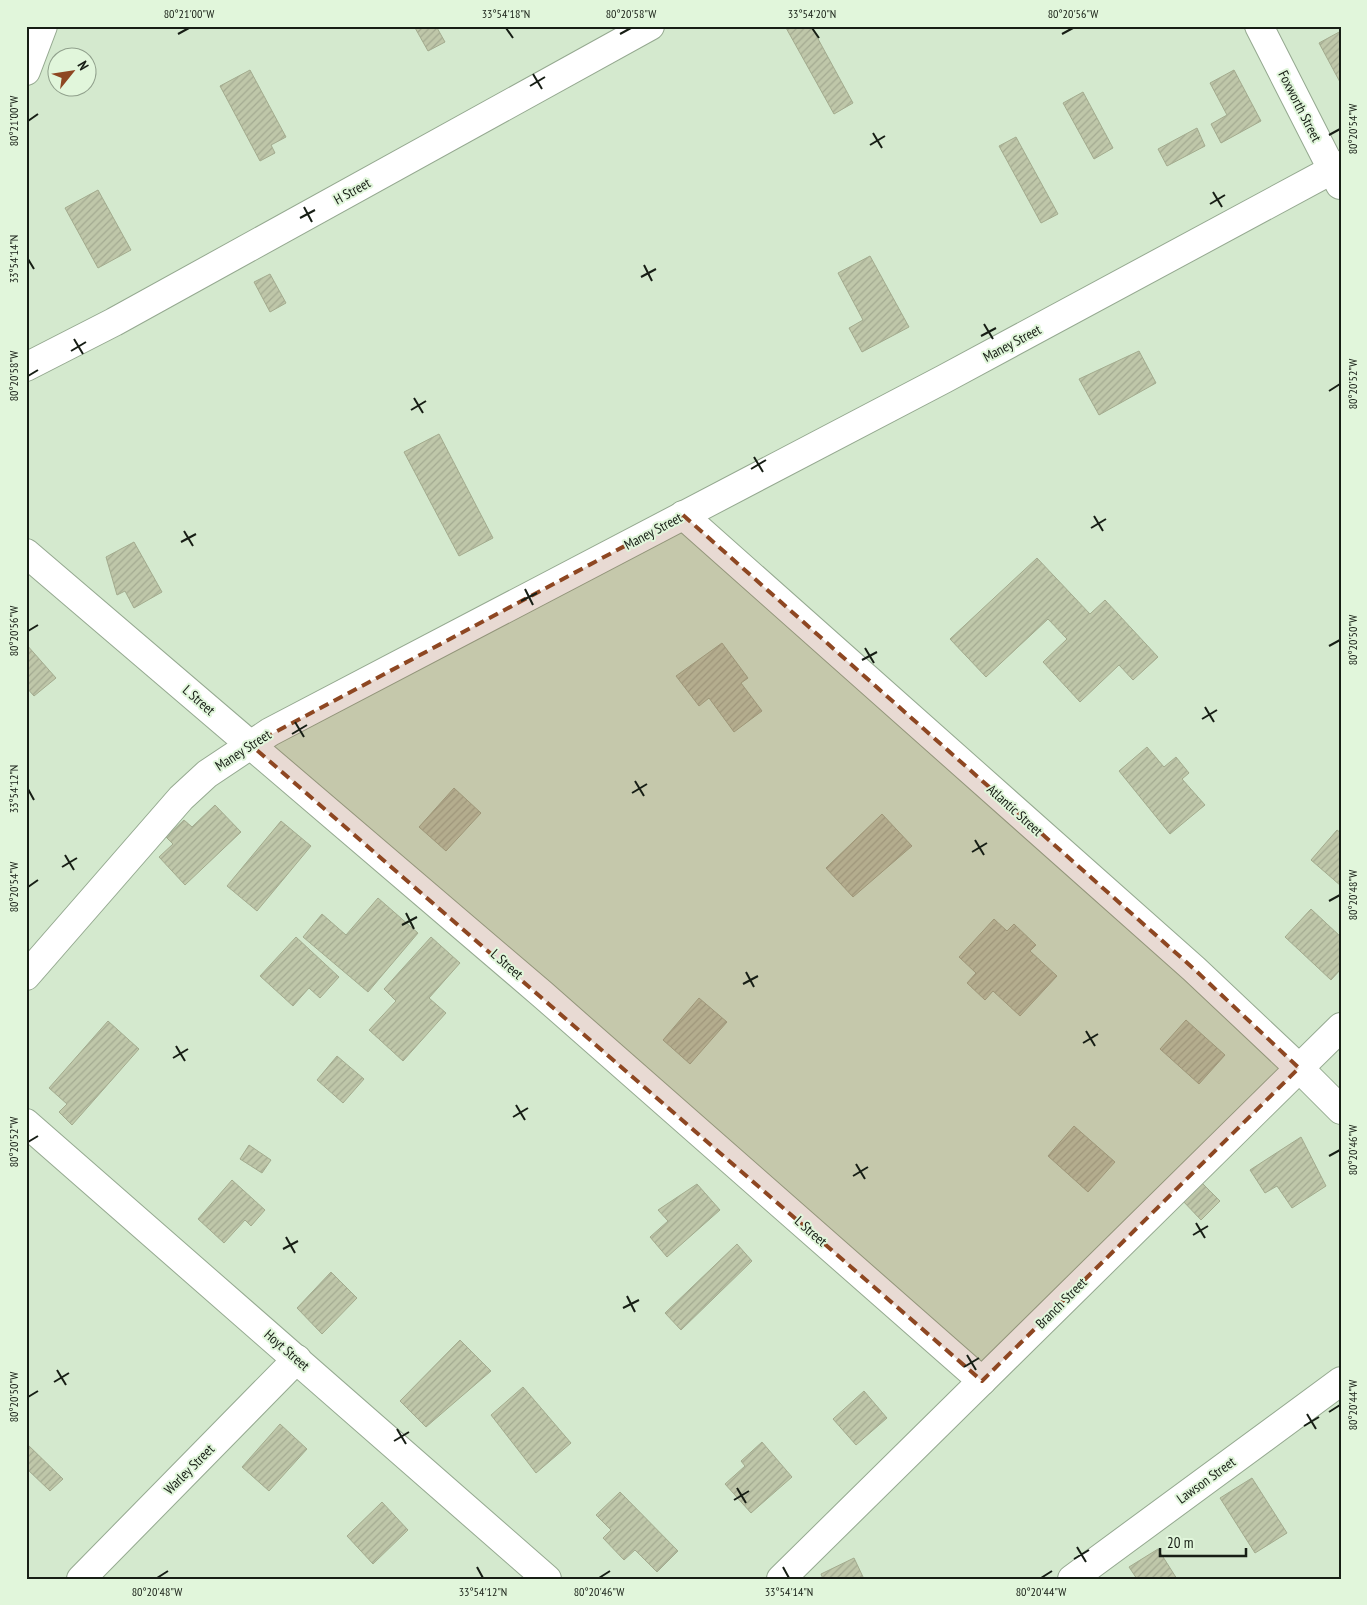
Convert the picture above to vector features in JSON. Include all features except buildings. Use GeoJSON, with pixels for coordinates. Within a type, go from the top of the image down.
{"type":"FeatureCollection","features":[{"type":"Feature","properties":{"kind":"street"},"geometry":{"type":"LineString","coordinates":[[26,71],[43,26]]}},
{"type":"Feature","properties":{"kind":"street","name":"H Street"},"geometry":{"type":"LineString","coordinates":[[26,367],[114,322],[650,26]]}},
{"type":"Feature","properties":{"kind":"street","name":"Foxworth Street"},"geometry":{"type":"LineString","coordinates":[[1258,26],[1338,173]]}},
{"type":"Feature","properties":{"kind":"street","name":"Maney Street"},"geometry":{"type":"LineString","coordinates":[[26,976],[181,798],[207,774],[270,732],[1338,173]]}},
{"type":"Feature","properties":{"kind":"street","name":"Atlantic Street"},"geometry":{"type":"LineString","coordinates":[[683,515],[1180,956],[1341,1110]]}},
{"type":"Feature","properties":{"kind":"street","name":"L Street"},"geometry":{"type":"LineString","coordinates":[[26,553],[542,994],[982,1381]]}},
{"type":"Feature","properties":{"kind":"street","name":"Branch Street"},"geometry":{"type":"LineString","coordinates":[[781,1579],[1341,1027]]}},
{"type":"Feature","properties":{"kind":"street","name":"Hoyt Street"},"geometry":{"type":"LineString","coordinates":[[26,1123],[298,1359],[547,1579]]}},
{"type":"Feature","properties":{"kind":"street","name":"Warley Street"},"geometry":{"type":"LineString","coordinates":[[81,1579],[298,1359]]}},
{"type":"Feature","properties":{"kind":"street","name":"Lawson Street"},"geometry":{"type":"LineString","coordinates":[[1072,1579],[1341,1381]]}},
{"type":"Feature","properties":{"kind":"highlighted area"},"geometry":{"type":"Polygon","coordinates":[[[683,515],[1194,969],[1299,1068],[982,1381],[251,745],[683,515]]]}}]}
